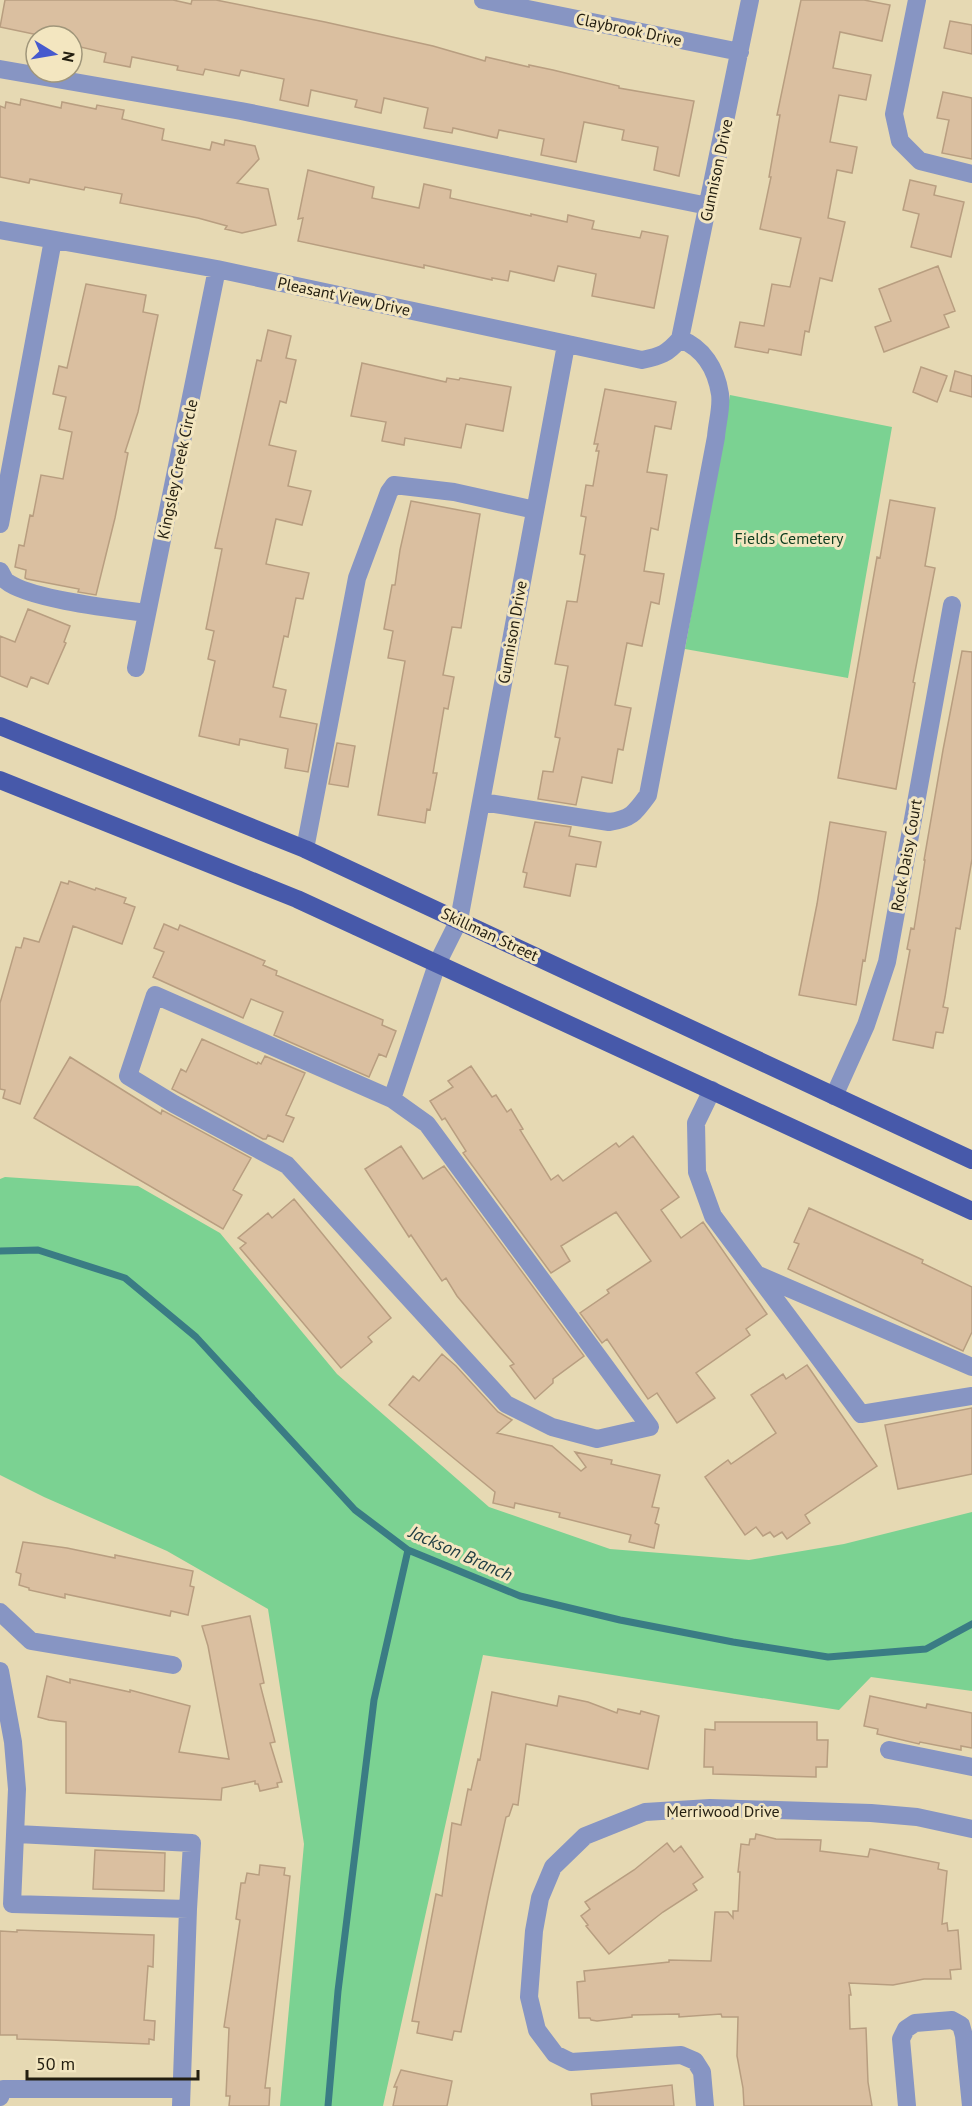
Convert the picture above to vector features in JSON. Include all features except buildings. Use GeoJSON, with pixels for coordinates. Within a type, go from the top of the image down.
{"type":"FeatureCollection","features":[{"type":"Feature","properties":{"kind":"main road","name":"Skillman Street"},"geometry":{"type":"LineString","coordinates":[[0,726],[305,849],[972,1160]]}},
{"type":"Feature","properties":{"kind":"main road"},"geometry":{"type":"LineString","coordinates":[[0,780],[297,899],[972,1211]]}},
{"type":"Feature","properties":{"kind":"street","name":"Claybrook Drive"},"geometry":{"type":"LineString","coordinates":[[483,0],[571,8],[740,52]]}},
{"type":"Feature","properties":{"kind":"street","name":"Gunnison Drive"},"geometry":{"type":"LineString","coordinates":[[680,339],[750,0]]}},
{"type":"Feature","properties":{"kind":"street"},"geometry":{"type":"LineString","coordinates":[[917,0],[894,114],[900,141],[920,161],[972,174]]}},
{"type":"Feature","properties":{"kind":"street"},"geometry":{"type":"LineString","coordinates":[[0,69],[252,114],[708,206]]}},
{"type":"Feature","properties":{"kind":"street","name":"Pleasant View Drive"},"geometry":{"type":"LineString","coordinates":[[0,230],[217,269],[642,360],[661,356],[680,339]]}},
{"type":"Feature","properties":{"kind":"street"},"geometry":{"type":"LineString","coordinates":[[0,525],[53,240]]}},
{"type":"Feature","properties":{"kind":"street","name":"Kingsley Creek Circle"},"geometry":{"type":"LineString","coordinates":[[136,668],[217,269]]}},
{"type":"Feature","properties":{"kind":"street"},"geometry":{"type":"LineString","coordinates":[[482,802],[609,822],[624,820],[635,813],[648,795],[716,437],[720,395],[715,375],[700,349],[680,339]]}},
{"type":"Feature","properties":{"kind":"street","name":"Gunnison Drive"},"geometry":{"type":"LineString","coordinates":[[459,920],[566,345]]}},
{"type":"Feature","properties":{"kind":"street"},"geometry":{"type":"LineString","coordinates":[[305,849],[357,578],[389,492],[394,486],[454,492],[535,510]]}},
{"type":"Feature","properties":{"kind":"street"},"geometry":{"type":"LineString","coordinates":[[0,571],[5,580],[29,592],[94,606],[147,613]]}},
{"type":"Feature","properties":{"kind":"street","name":"Rock Daisy Court"},"geometry":{"type":"LineString","coordinates":[[834,1096],[866,1025],[887,963],[952,605]]}},
{"type":"Feature","properties":{"kind":"street"},"geometry":{"type":"LineString","coordinates":[[392,1099],[437,964],[459,920]]}},
{"type":"Feature","properties":{"kind":"street"},"geometry":{"type":"LineString","coordinates":[[155,996],[392,1099],[427,1124],[650,1427],[597,1439],[552,1427],[506,1404],[287,1165],[174,1104],[128,1076],[155,996]]}},
{"type":"Feature","properties":{"kind":"street"},"geometry":{"type":"LineString","coordinates":[[712,1090],[696,1123],[697,1172],[713,1216],[861,1414],[972,1395]]}},
{"type":"Feature","properties":{"kind":"street"},"geometry":{"type":"LineString","coordinates":[[756,1273],[972,1367]]}},
{"type":"Feature","properties":{"kind":"street"},"geometry":{"type":"LineString","coordinates":[[0,1612],[31,1641],[173,1665]]}},
{"type":"Feature","properties":{"kind":"street"},"geometry":{"type":"LineString","coordinates":[[0,1671],[13,1742],[17,1788],[17,1834],[12,1904],[188,1909]]}},
{"type":"Feature","properties":{"kind":"street"},"geometry":{"type":"LineString","coordinates":[[890,1750],[972,1767]]}},
{"type":"Feature","properties":{"kind":"street","name":"Merriwood Drive"},"geometry":{"type":"LineString","coordinates":[[705,2106],[702,2072],[695,2061],[681,2055],[570,2062],[555,2054],[537,2030],[530,1997],[534,1931],[540,1898],[553,1867],[585,1836],[645,1812],[710,1808],[871,1813],[970,1823]]}},
{"type":"Feature","properties":{"kind":"street"},"geometry":{"type":"LineString","coordinates":[[0,2097],[3,2089],[181,2097],[192,1843],[17,1834]]}},
{"type":"Feature","properties":{"kind":"street"},"geometry":{"type":"LineString","coordinates":[[907,2106],[901,2038],[906,2029],[915,2023],[952,2020],[961,2025],[964,2036],[971,2106]]}},
{"type":"Feature","properties":{"kind":"green space","name":"Fields Cemetery"},"geometry":{"type":"Polygon","coordinates":[[[730,395],[892,427],[848,678],[685,649],[730,395]]]}},
{"type":"Feature","properties":{"kind":"green space"},"geometry":{"type":"Polygon","coordinates":[[[5,1177],[138,1186],[220,1233],[337,1374],[489,1507],[610,1549],[749,1560],[844,1544],[972,1512],[972,1691],[871,1677],[839,1710],[483,1655],[383,2106],[280,2106],[304,1844],[268,1609],[167,1551],[0,1475],[0,1179],[5,1177]]]}},
{"type":"Feature","properties":{"kind":"waterway","name":"Jackson Branch"},"geometry":{"type":"LineString","coordinates":[[0,1251],[38,1250],[125,1278],[196,1337],[355,1510],[408,1550],[520,1596],[620,1620],[733,1642],[828,1657],[926,1649],[972,1624]]}},
{"type":"Feature","properties":{"kind":"waterway"},"geometry":{"type":"LineString","coordinates":[[328,2106],[338,1991],[374,1700],[408,1550]]}}]}
